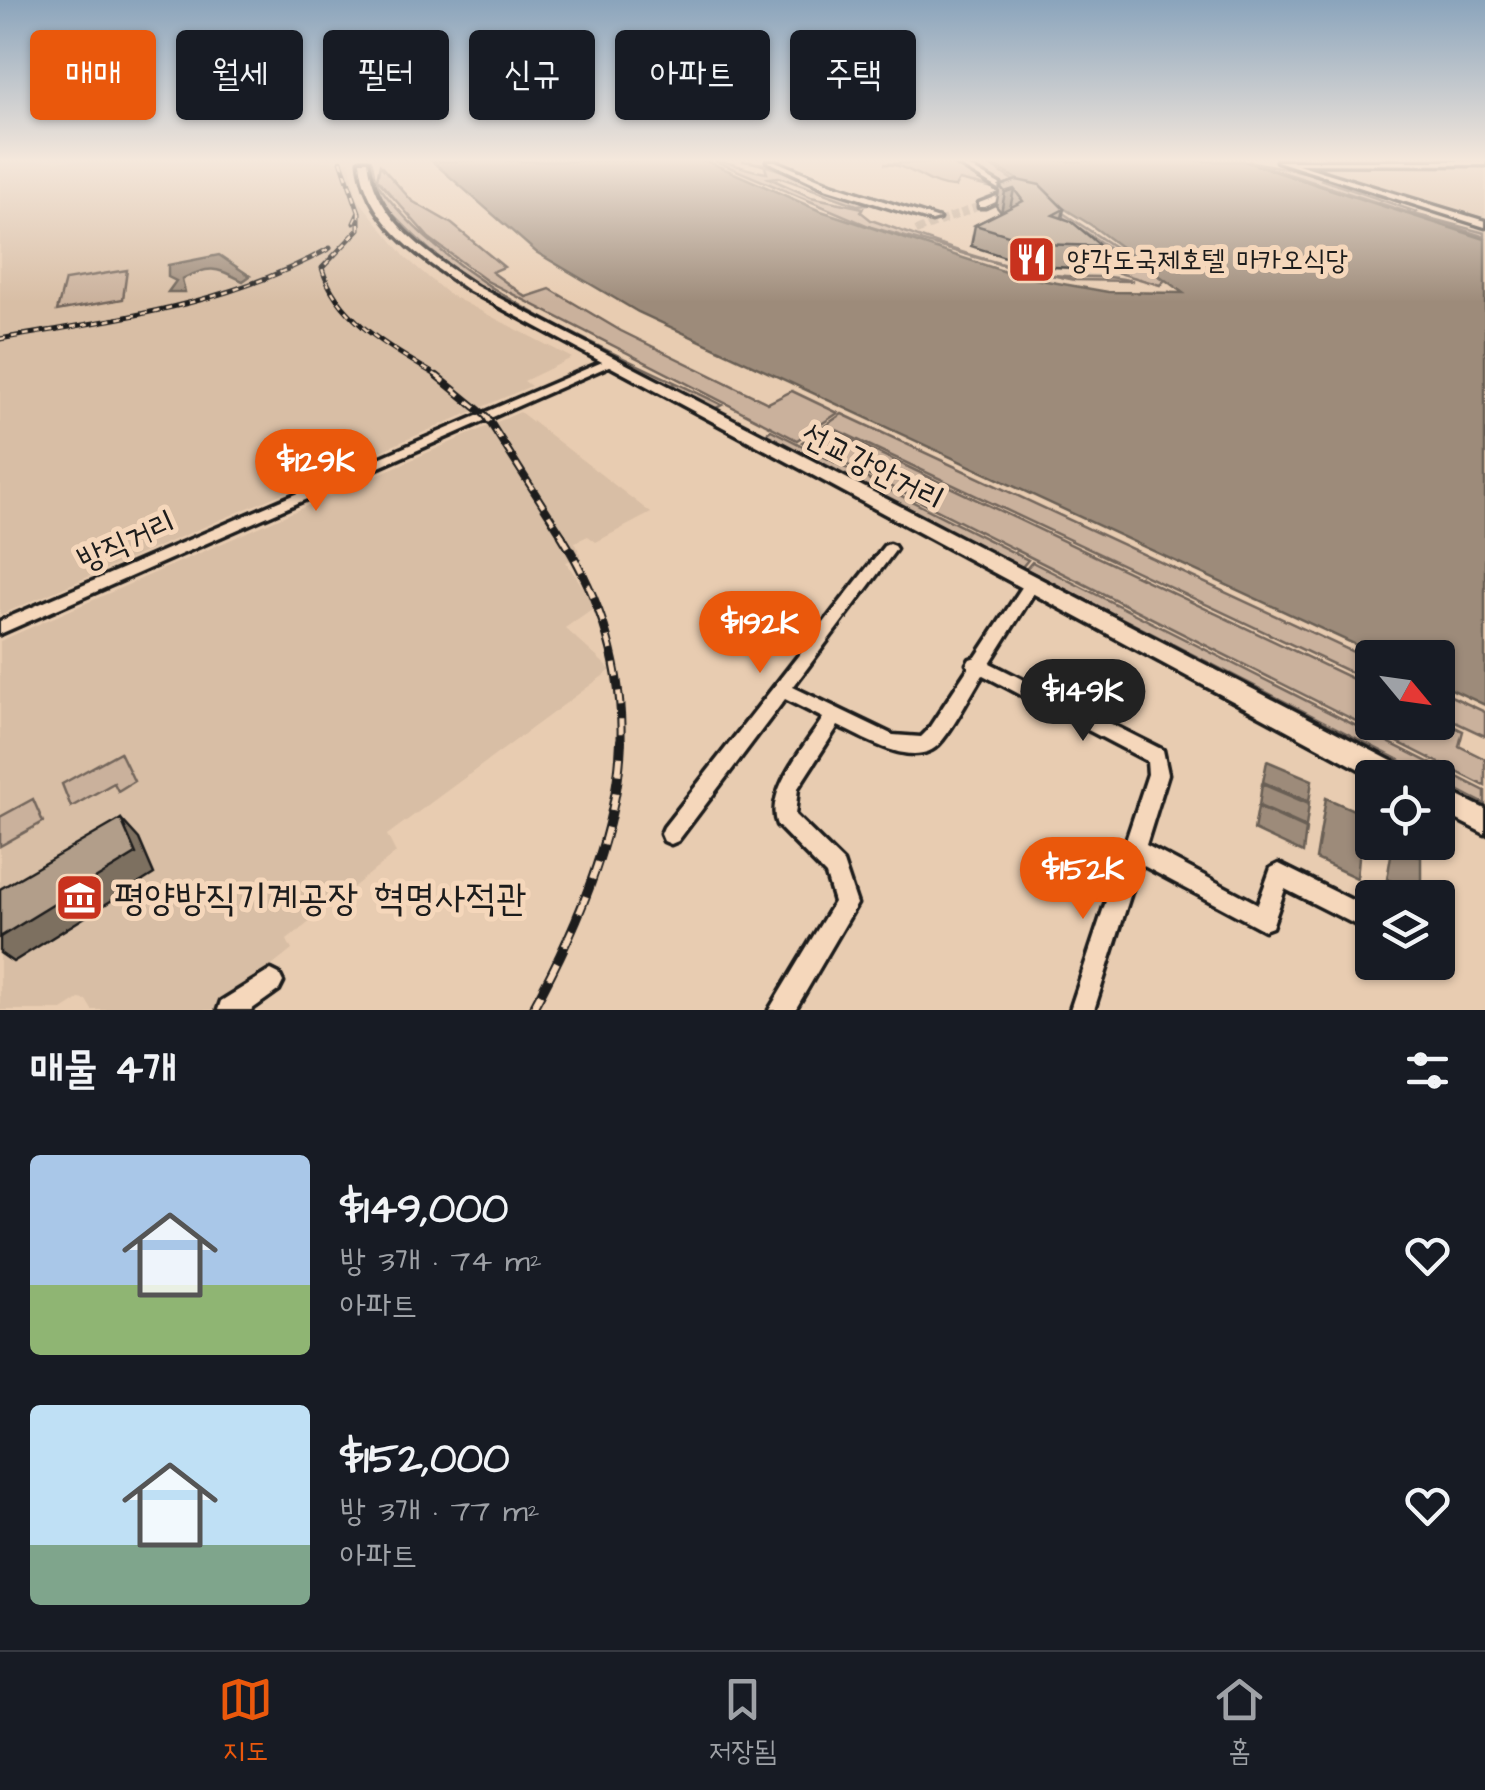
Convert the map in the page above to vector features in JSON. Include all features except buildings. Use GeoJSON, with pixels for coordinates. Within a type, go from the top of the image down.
{"type":"FeatureCollection","features":[{"type":"Feature","properties":{"kind":"main road","name":"선교강안거리"},"geometry":{"type":"LineString","coordinates":[[381,208],[441,267],[607,363],[1366,760]]}},
{"type":"Feature","properties":{"kind":"main road"},"geometry":{"type":"LineString","coordinates":[[1433,208],[1485,222]]}},
{"type":"Feature","properties":{"kind":"main road"},"geometry":{"type":"LineString","coordinates":[[1455,806],[1485,822]]}},
{"type":"Feature","properties":{"kind":"street"},"geometry":{"type":"LineString","coordinates":[[900,208],[935,219]]}},
{"type":"Feature","properties":{"kind":"street","name":"방직거리"},"geometry":{"type":"LineString","coordinates":[[0,628],[607,363]]}},
{"type":"Feature","properties":{"kind":"street"},"geometry":{"type":"LineString","coordinates":[[671,834],[889,550]]}},
{"type":"Feature","properties":{"kind":"street"},"geometry":{"type":"LineString","coordinates":[[781,689],[890,743],[924,745],[934,737],[976,664],[1031,584]]}},
{"type":"Feature","properties":{"kind":"street"},"geometry":{"type":"LineString","coordinates":[[976,664],[1156,756],[1158,774],[1082,1010]]}},
{"type":"Feature","properties":{"kind":"street"},"geometry":{"type":"LineString","coordinates":[[781,1010],[846,904],[835,869],[784,818],[789,786],[834,716]]}},
{"type":"Feature","properties":{"kind":"street"},"geometry":{"type":"LineString","coordinates":[[1133,849],[1264,919],[1279,875],[1355,913]]}},
{"type":"Feature","properties":{"kind":"street"},"geometry":{"type":"LineString","coordinates":[[230,1010],[270,982]]}},
{"type":"Feature","properties":{"kind":"shaded area"},"geometry":{"type":"Polygon","coordinates":[[[0,208],[365,208],[406,258],[448,294],[572,358],[524,381],[531,386],[0,615],[0,208]]]}},
{"type":"Feature","properties":{"kind":"shaded area"},"geometry":{"type":"Polygon","coordinates":[[[388,208],[398,208],[449,257],[491,287],[584,339],[722,405],[714,409],[672,387],[675,384],[670,386],[498,298],[445,262],[388,208]]]}},
{"type":"Feature","properties":{"kind":"shaded area"},"geometry":{"type":"Polygon","coordinates":[[[403,208],[424,208],[452,224],[504,267],[492,272],[526,297],[550,289],[621,331],[768,403],[792,391],[838,413],[797,440],[487,281],[429,238],[403,208]]]}},
{"type":"Feature","properties":{"kind":"shaded area"},"geometry":{"type":"Polygon","coordinates":[[[486,208],[814,208],[1018,276],[1108,292],[1183,293],[1064,208],[1389,208],[1485,239],[1485,705],[1455,691],[1455,640],[1355,640],[1355,644],[638,312],[536,252],[486,208]]]}},
{"type":"Feature","properties":{"kind":"shaded area"},"geometry":{"type":"Polygon","coordinates":[[[826,208],[863,208],[861,212],[871,220],[1025,269],[1060,276],[1133,281],[1075,280],[1002,265],[871,227],[826,208]]]}},
{"type":"Feature","properties":{"kind":"shaded area"},"geometry":{"type":"Polygon","coordinates":[[[1047,208],[1055,208],[1165,280],[1160,285],[1105,269],[1092,254],[1109,248],[1047,208]]]}},
{"type":"Feature","properties":{"kind":"shaded area"},"geometry":{"type":"Polygon","coordinates":[[[1395,208],[1485,233],[1485,237],[1395,208]]]}},
{"type":"Feature","properties":{"kind":"shaded area"},"geometry":{"type":"Polygon","coordinates":[[[1456,208],[1485,208],[1485,217],[1456,208]]]}},
{"type":"Feature","properties":{"kind":"shaded area"},"geometry":{"type":"Polygon","coordinates":[[[219,255],[250,276],[243,281],[220,271],[200,271],[182,279],[185,292],[168,292],[176,281],[168,277],[168,265],[219,255]]]}},
{"type":"Feature","properties":{"kind":"shaded area"},"geometry":{"type":"Polygon","coordinates":[[[127,270],[123,299],[57,311],[65,280],[127,270]]]}},
{"type":"Feature","properties":{"kind":"shaded area"},"geometry":{"type":"Polygon","coordinates":[[[520,412],[651,513],[596,542],[588,536],[575,542],[581,556],[566,562],[596,606],[565,628],[611,670],[387,835],[396,853],[287,940],[292,950],[216,1010],[92,1010],[86,1000],[79,999],[62,1010],[0,1010],[0,641],[520,412]]]}},
{"type":"Feature","properties":{"kind":"shaded area"},"geometry":{"type":"Polygon","coordinates":[[[842,414],[1355,653],[1354,674],[826,425],[842,414]]]}},
{"type":"Feature","properties":{"kind":"shaded area"},"geometry":{"type":"Polygon","coordinates":[[[824,427],[1355,680],[1355,721],[802,442],[824,427]]]}},
{"type":"Feature","properties":{"kind":"shaded area"},"geometry":{"type":"Polygon","coordinates":[[[771,430],[1028,560],[1022,567],[764,435],[771,430]]]}},
{"type":"Feature","properties":{"kind":"shaded area"},"geometry":{"type":"Polygon","coordinates":[[[1032,562],[1355,725],[1355,737],[1026,569],[1032,562]]]}},
{"type":"Feature","properties":{"kind":"shaded area"},"geometry":{"type":"Polygon","coordinates":[[[1455,698],[1485,712],[1485,736],[1455,722],[1455,698]]]}},
{"type":"Feature","properties":{"kind":"shaded area"},"geometry":{"type":"Polygon","coordinates":[[[1455,727],[1463,731],[1459,746],[1485,759],[1485,786],[1455,771],[1455,760],[1433,760],[1394,740],[1455,740],[1455,727]]]}},
{"type":"Feature","properties":{"kind":"shaded area"},"geometry":{"type":"Polygon","coordinates":[[[1360,740],[1384,740],[1424,760],[1399,760],[1360,740]]]}},
{"type":"Feature","properties":{"kind":"shaded area"},"geometry":{"type":"Polygon","coordinates":[[[120,752],[134,781],[118,791],[114,783],[71,807],[62,784],[120,752]]]}},
{"type":"Feature","properties":{"kind":"shaded area"},"geometry":{"type":"Polygon","coordinates":[[[1267,761],[1312,780],[1309,802],[1263,782],[1267,761]]]}},
{"type":"Feature","properties":{"kind":"shaded area"},"geometry":{"type":"Polygon","coordinates":[[[1455,776],[1485,791],[1485,804],[1455,789],[1455,776]]]}},
{"type":"Feature","properties":{"kind":"shaded area"},"geometry":{"type":"Polygon","coordinates":[[[1262,784],[1309,804],[1306,827],[1259,806],[1262,784]]]}},
{"type":"Feature","properties":{"kind":"shaded area"},"geometry":{"type":"Polygon","coordinates":[[[1326,798],[1355,811],[1357,878],[1316,859],[1326,798]]]}},
{"type":"Feature","properties":{"kind":"shaded area"},"geometry":{"type":"Polygon","coordinates":[[[33,799],[43,822],[0,846],[0,817],[33,799]]]}},
{"type":"Feature","properties":{"kind":"shaded area"},"geometry":{"type":"Polygon","coordinates":[[[1258,807],[1306,829],[1303,853],[1254,830],[1258,807]]]}},
{"type":"Feature","properties":{"kind":"shaded area"},"geometry":{"type":"Polygon","coordinates":[[[1390,860],[1421,860],[1421,880],[1387,879],[1390,860]]]}},
{"type":"Feature","properties":{"kind":"tunnel"},"geometry":{"type":"LineString","coordinates":[[916,231],[974,208]]}},
{"type":"Feature","properties":{"kind":"railway"},"geometry":{"type":"LineString","coordinates":[[358,208],[359,212]]}},
{"type":"Feature","properties":{"kind":"railway"},"geometry":{"type":"LineString","coordinates":[[354,223],[359,212]]}},
{"type":"Feature","properties":{"kind":"railway"},"geometry":{"type":"LineString","coordinates":[[359,212],[359,229],[322,268],[330,287],[370,333],[441,378]]}},
{"type":"Feature","properties":{"kind":"railway"},"geometry":{"type":"LineString","coordinates":[[0,339],[127,317],[210,297],[291,268],[330,248]]}},
{"type":"Feature","properties":{"kind":"railway"},"geometry":{"type":"LineString","coordinates":[[437,376],[486,416],[563,537]]}},
{"type":"Feature","properties":{"kind":"railway"},"geometry":{"type":"LineString","coordinates":[[561,535],[588,584],[607,634],[618,687],[621,741]]}},
{"type":"Feature","properties":{"kind":"railway"},"geometry":{"type":"LineString","coordinates":[[532,1010],[592,880],[612,811],[621,741]]}},
{"type":"Feature","properties":{"kind":"place","name":"양각도국제호텔 마카오식당"},"geometry":{"type":"Point","coordinates":[1032,259]}},
{"type":"Feature","properties":{"kind":"place","name":"평양방직기계공장 혁명사적관"},"geometry":{"type":"Point","coordinates":[79,897]}}]}
